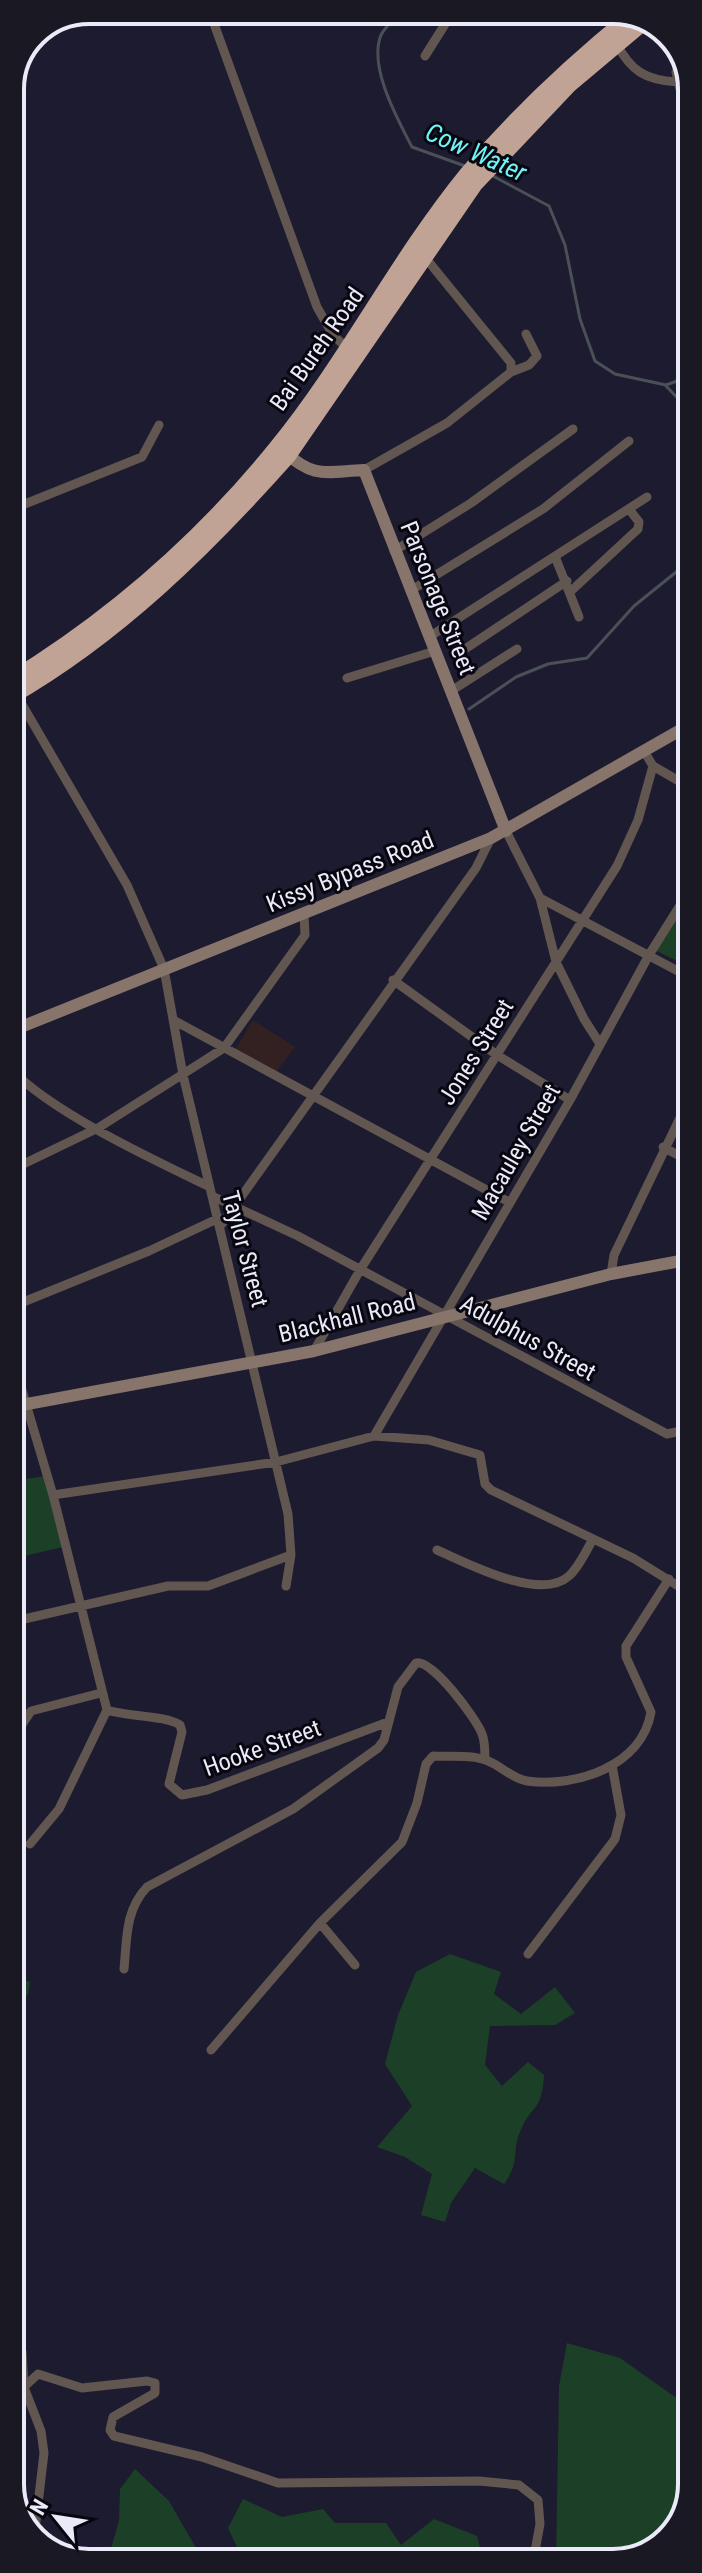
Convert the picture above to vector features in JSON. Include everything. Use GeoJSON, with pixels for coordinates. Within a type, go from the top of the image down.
{"type":"FeatureCollection","features":[{"type":"Feature","properties":{"kind":"highway","name":"Bai Bureh Road"},"geometry":{"type":"LineString","coordinates":[[489,161],[534,102],[621,25]]}},
{"type":"Feature","properties":{"kind":"highway","name":"Bai Bureh Road"},"geometry":{"type":"LineString","coordinates":[[24,681],[163,569],[283,451],[471,179],[558,95],[636,28]]}},
{"type":"Feature","properties":{"kind":"highway"},"geometry":{"type":"LineString","coordinates":[[352,353],[424,255],[471,179]]}},
{"type":"Feature","properties":{"kind":"main road"},"geometry":{"type":"LineString","coordinates":[[283,451],[311,472],[364,470]]}},
{"type":"Feature","properties":{"kind":"main road","name":"Parsonage Street"},"geometry":{"type":"LineString","coordinates":[[364,470],[506,831]]}},
{"type":"Feature","properties":{"kind":"main road","name":"Kissy Bypass Road"},"geometry":{"type":"LineString","coordinates":[[24,1026],[491,838],[678,731]]}},
{"type":"Feature","properties":{"kind":"main road","name":"Blackhall Road"},"geometry":{"type":"LineString","coordinates":[[24,1405],[314,1351],[444,1315],[611,1274],[678,1261]]}},
{"type":"Feature","properties":{"kind":"street"},"geometry":{"type":"LineString","coordinates":[[214,24],[317,307],[333,335],[352,353]]}},
{"type":"Feature","properties":{"kind":"street"},"geometry":{"type":"LineString","coordinates":[[425,56],[445,24]]}},
{"type":"Feature","properties":{"kind":"street"},"geometry":{"type":"LineString","coordinates":[[616,43],[635,71],[658,81],[677,82],[676,75]]}},
{"type":"Feature","properties":{"kind":"street"},"geometry":{"type":"LineString","coordinates":[[424,255],[511,368]]}},
{"type":"Feature","properties":{"kind":"street"},"geometry":{"type":"LineString","coordinates":[[364,470],[447,423],[511,368],[529,365],[537,356],[526,334]]}},
{"type":"Feature","properties":{"kind":"street"},"geometry":{"type":"LineString","coordinates":[[24,504],[142,457],[159,425]]}},
{"type":"Feature","properties":{"kind":"street"},"geometry":{"type":"LineString","coordinates":[[394,551],[460,511],[573,429]]}},
{"type":"Feature","properties":{"kind":"street"},"geometry":{"type":"LineString","coordinates":[[410,591],[543,509],[629,441]]}},
{"type":"Feature","properties":{"kind":"street"},"geometry":{"type":"LineString","coordinates":[[429,637],[556,559],[647,497]]}},
{"type":"Feature","properties":{"kind":"street"},"geometry":{"type":"LineString","coordinates":[[462,651],[569,586],[638,529],[639,522],[629,509]]}},
{"type":"Feature","properties":{"kind":"street"},"geometry":{"type":"LineString","coordinates":[[556,559],[579,617]]}},
{"type":"Feature","properties":{"kind":"street"},"geometry":{"type":"LineString","coordinates":[[451,691],[517,649]]}},
{"type":"Feature","properties":{"kind":"street"},"geometry":{"type":"LineString","coordinates":[[347,678],[435,651]]}},
{"type":"Feature","properties":{"kind":"street","name":"Taylor Street"},"geometry":{"type":"LineString","coordinates":[[24,711],[127,885],[164,969],[183,1075],[288,1514],[291,1555],[286,1586]]}},
{"type":"Feature","properties":{"kind":"street"},"geometry":{"type":"LineString","coordinates":[[644,751],[653,766],[678,780]]}},
{"type":"Feature","properties":{"kind":"street","name":"Jones Street"},"geometry":{"type":"LineString","coordinates":[[314,1351],[360,1270],[625,851],[653,766]]}},
{"type":"Feature","properties":{"kind":"street"},"geometry":{"type":"LineString","coordinates":[[506,831],[540,898],[556,962],[600,1044]]}},
{"type":"Feature","properties":{"kind":"street"},"geometry":{"type":"LineString","coordinates":[[24,1302],[220,1221],[235,1207],[393,980],[476,868],[491,838]]}},
{"type":"Feature","properties":{"kind":"street"},"geometry":{"type":"LineString","coordinates":[[540,898],[678,971]]}},
{"type":"Feature","properties":{"kind":"street","name":"Macauley Street"},"geometry":{"type":"LineString","coordinates":[[374,1436],[678,909]]}},
{"type":"Feature","properties":{"kind":"street"},"geometry":{"type":"LineString","coordinates":[[24,1164],[98,1128],[224,1048],[305,935],[304,914]]}},
{"type":"Feature","properties":{"kind":"street"},"geometry":{"type":"LineString","coordinates":[[393,980],[497,1055],[570,1100]]}},
{"type":"Feature","properties":{"kind":"street"},"geometry":{"type":"LineString","coordinates":[[175,1021],[509,1202]]}},
{"type":"Feature","properties":{"kind":"street","name":"Adulphus Street"},"geometry":{"type":"LineString","coordinates":[[24,1082],[235,1207],[667,1434],[678,1432]]}},
{"type":"Feature","properties":{"kind":"street"},"geometry":{"type":"LineString","coordinates":[[611,1274],[614,1255],[678,1119]]}},
{"type":"Feature","properties":{"kind":"street"},"geometry":{"type":"LineString","coordinates":[[663,1147],[678,1155]]}},
{"type":"Feature","properties":{"kind":"street"},"geometry":{"type":"LineString","coordinates":[[24,1395],[83,1605],[107,1710],[66,1797],[30,1844]]}},
{"type":"Feature","properties":{"kind":"street"},"geometry":{"type":"LineString","coordinates":[[53,1495],[276,1462],[374,1436],[429,1440],[471,1451],[483,1460],[485,1484],[491,1490],[593,1539],[678,1585]]}},
{"type":"Feature","properties":{"kind":"street"},"geometry":{"type":"LineString","coordinates":[[437,1550],[509,1581],[544,1583],[569,1576],[593,1539]]}},
{"type":"Feature","properties":{"kind":"street"},"geometry":{"type":"LineString","coordinates":[[24,1619],[168,1586],[208,1586],[291,1555]]}},
{"type":"Feature","properties":{"kind":"street"},"geometry":{"type":"LineString","coordinates":[[211,2050],[320,1923],[402,1842],[429,1758],[485,1759],[528,1781],[569,1780],[612,1765],[639,1744],[651,1712],[626,1657],[626,1646],[669,1579]]}},
{"type":"Feature","properties":{"kind":"street"},"geometry":{"type":"LineString","coordinates":[[124,1969],[131,1908],[147,1887],[293,1809],[340,1778],[381,1745],[398,1687],[416,1663],[423,1662],[469,1711],[483,1738],[485,1759]]}},
{"type":"Feature","properties":{"kind":"street"},"geometry":{"type":"LineString","coordinates":[[24,1722],[31,1711],[101,1693]]}},
{"type":"Feature","properties":{"kind":"street","name":"Hooke Street"},"geometry":{"type":"LineString","coordinates":[[107,1710],[127,1717],[163,1719],[180,1725],[182,1732],[169,1784],[182,1795],[207,1790],[388,1722]]}},
{"type":"Feature","properties":{"kind":"street"},"geometry":{"type":"LineString","coordinates":[[528,1954],[615,1839],[621,1815],[612,1765]]}},
{"type":"Feature","properties":{"kind":"street"},"geometry":{"type":"LineString","coordinates":[[320,1923],[355,1965]]}},
{"type":"Feature","properties":{"kind":"street"},"geometry":{"type":"LineString","coordinates":[[36,2521],[44,2453],[41,2431],[24,2387],[38,2374],[82,2388],[147,2381],[155,2383],[155,2393],[113,2417],[110,2430],[114,2436],[202,2457],[278,2483],[479,2481],[519,2485],[538,2500],[540,2524],[535,2549]]}},
{"type":"Feature","properties":{"kind":"shaded area"},"geometry":{"type":"Polygon","coordinates":[[[253,1020],[295,1047],[276,1072],[235,1050],[253,1020]]]}},
{"type":"Feature","properties":{"kind":"green space"},"geometry":{"type":"Polygon","coordinates":[[[678,903],[678,962],[651,948],[678,903]]]}},
{"type":"Feature","properties":{"kind":"green space"},"geometry":{"type":"Polygon","coordinates":[[[46,1476],[63,1547],[24,1556],[24,1479],[46,1476]]]}},
{"type":"Feature","properties":{"kind":"green space"},"geometry":{"type":"Polygon","coordinates":[[[450,1954],[501,1972],[494,1994],[521,2014],[555,1987],[575,2013],[555,2025],[490,2026],[485,2065],[502,2086],[528,2062],[544,2075],[541,2096],[520,2132],[514,2163],[504,2184],[475,2168],[451,2203],[445,2222],[421,2215],[432,2174],[405,2157],[377,2147],[412,2106],[385,2064],[398,2015],[416,1972],[450,1954]]]}},
{"type":"Feature","properties":{"kind":"green space"},"geometry":{"type":"Polygon","coordinates":[[[24,1980],[30,1982],[24,1999],[24,1980]]]}},
{"type":"Feature","properties":{"kind":"green space"},"geometry":{"type":"Polygon","coordinates":[[[567,2343],[620,2358],[678,2399],[678,2484],[675,2505],[662,2527],[634,2546],[556,2549],[559,2386],[567,2343]]]}},
{"type":"Feature","properties":{"kind":"green space"},"geometry":{"type":"Polygon","coordinates":[[[135,2469],[169,2501],[197,2549],[111,2549],[119,2521],[120,2489],[135,2469]]]}},
{"type":"Feature","properties":{"kind":"green space"},"geometry":{"type":"Polygon","coordinates":[[[243,2499],[282,2517],[323,2509],[335,2523],[386,2523],[401,2545],[434,2519],[477,2536],[480,2549],[238,2549],[228,2528],[243,2499]]]}},
{"type":"Feature","properties":{"kind":"waterway","name":"Cow Water"},"geometry":{"type":"LineString","coordinates":[[390,24],[381,35],[378,62],[386,93],[412,147],[465,166]]}},
{"type":"Feature","properties":{"kind":"waterway","name":"Cow Water"},"geometry":{"type":"LineString","coordinates":[[491,175],[549,206],[565,245],[580,319],[595,361],[615,374],[666,385],[678,381]]}},
{"type":"Feature","properties":{"kind":"waterway"},"geometry":{"type":"LineString","coordinates":[[666,386],[678,398]]}},
{"type":"Feature","properties":{"kind":"waterway"},"geometry":{"type":"LineString","coordinates":[[469,709],[516,677],[548,664],[587,658],[634,606],[678,570]]}}]}
